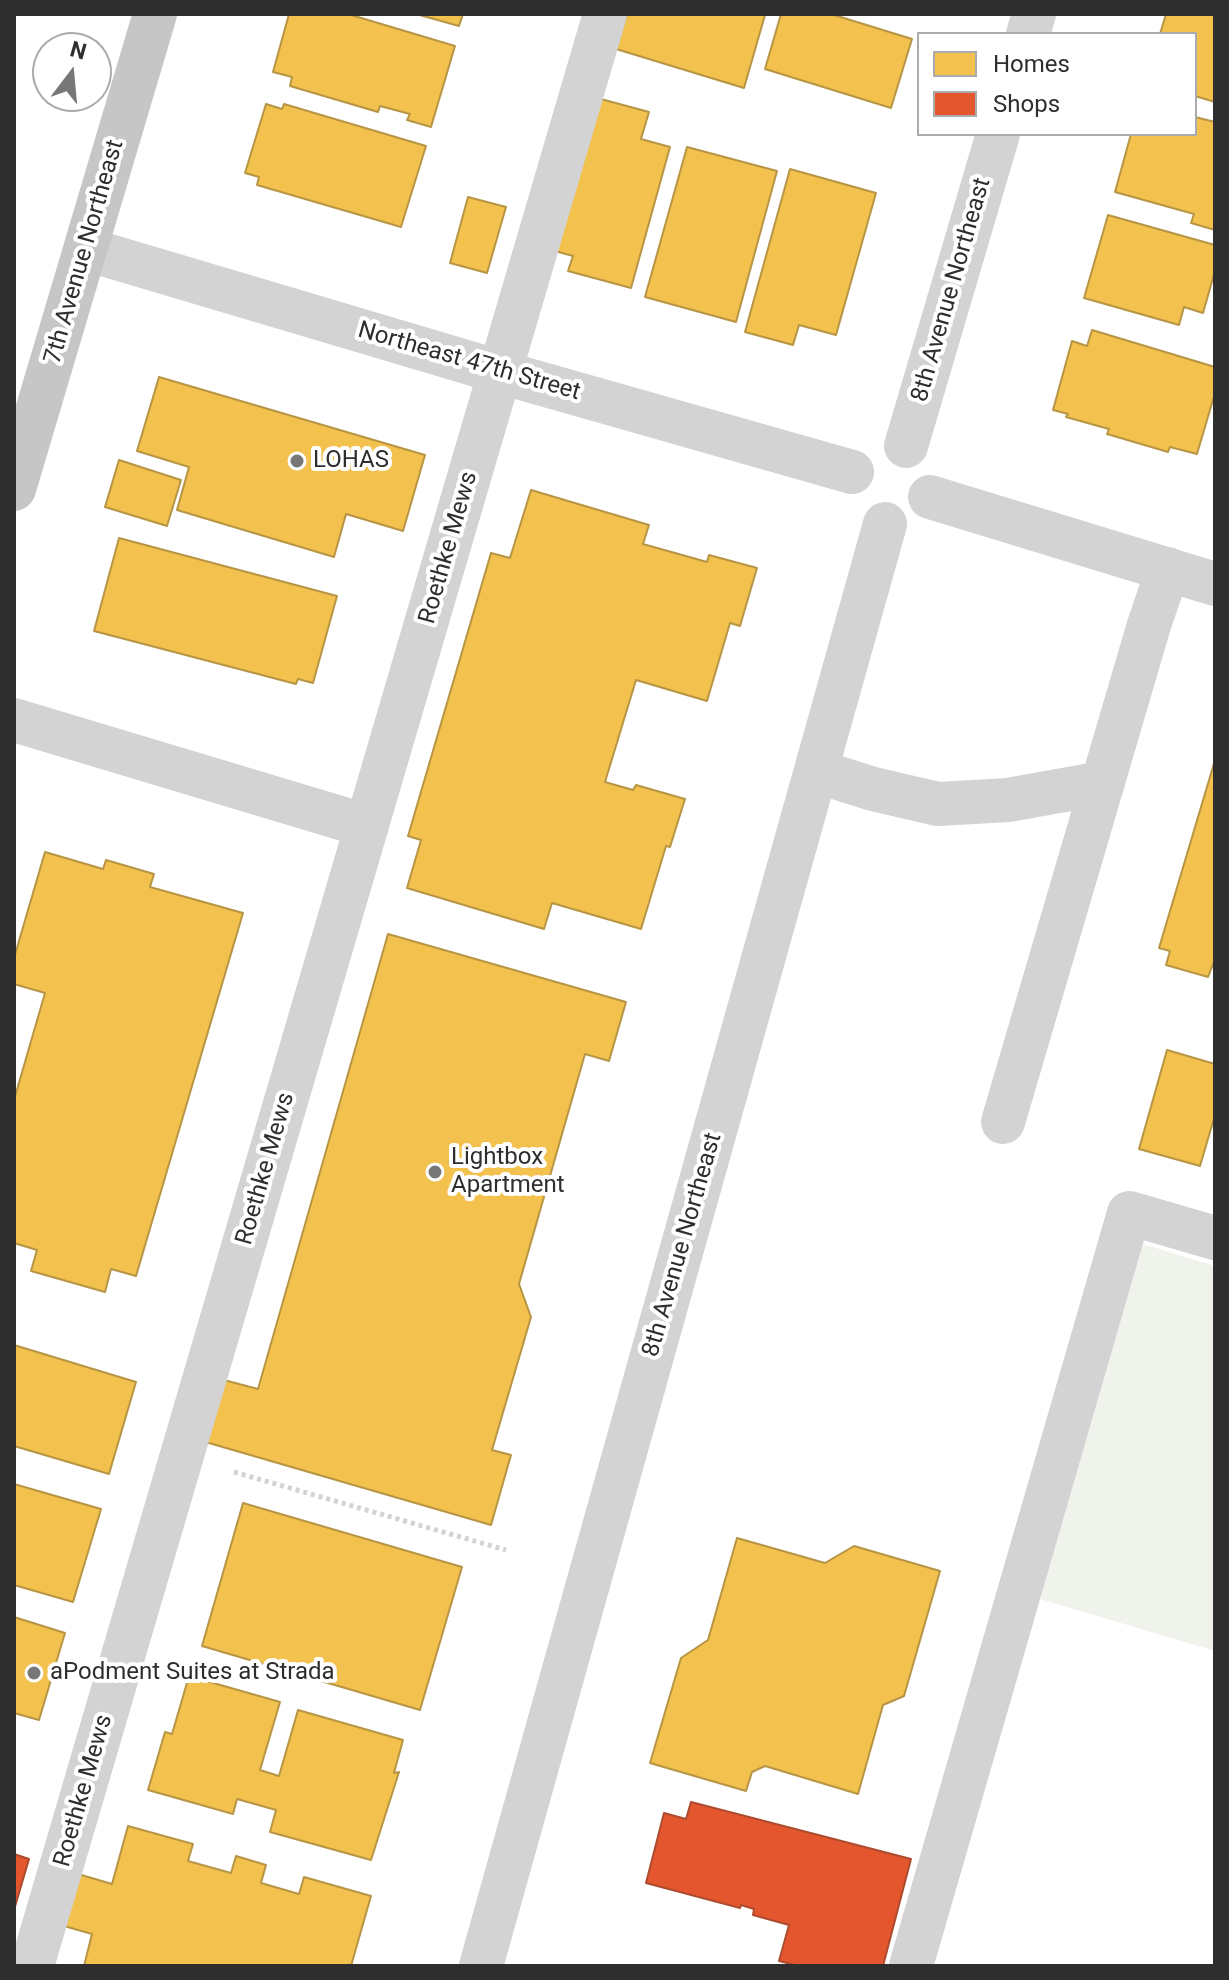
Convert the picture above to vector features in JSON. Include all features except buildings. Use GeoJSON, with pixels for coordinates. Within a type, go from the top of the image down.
{"type":"FeatureCollection","features":[{"type":"Feature","properties":{"kind":"main road","name":"7th Avenue Northeast"},"geometry":{"type":"LineString","coordinates":[[14,489],[155,14]]}},
{"type":"Feature","properties":{"kind":"street","name":"Roethke Mews"},"geometry":{"type":"LineString","coordinates":[[32,1966],[605,14]]}},
{"type":"Feature","properties":{"kind":"street","name":"8th Avenue Northeast"},"geometry":{"type":"LineString","coordinates":[[906,446],[997,136]]}},
{"type":"Feature","properties":{"kind":"street","name":"Northeast 47th Street"},"geometry":{"type":"LineString","coordinates":[[86,249],[852,472]]}},
{"type":"Feature","properties":{"kind":"street"},"geometry":{"type":"LineString","coordinates":[[899,443],[906,446],[923,458],[930,470],[930,497],[913,518],[901,523],[875,521],[855,505],[851,492],[852,472],[862,455],[872,448],[899,443]]}},
{"type":"Feature","properties":{"kind":"street"},"geometry":{"type":"LineString","coordinates":[[930,497],[1215,584]]}},
{"type":"Feature","properties":{"kind":"street","name":"8th Avenue Northeast"},"geometry":{"type":"LineString","coordinates":[[481,1966],[885,524]]}},
{"type":"Feature","properties":{"kind":"street"},"geometry":{"type":"LineString","coordinates":[[1003,1122],[1168,569]]}},
{"type":"Feature","properties":{"kind":"street"},"geometry":{"type":"LineString","coordinates":[[14,720],[367,826]]}},
{"type":"Feature","properties":{"kind":"street"},"geometry":{"type":"LineString","coordinates":[[816,771],[873,789],[938,804],[1008,800],[1103,783]]}},
{"type":"Feature","properties":{"kind":"street"},"geometry":{"type":"LineString","coordinates":[[911,1966],[1129,1213],[1215,1238]]}},
{"type":"Feature","properties":{"kind":"path"},"geometry":{"type":"LineString","coordinates":[[182,1458],[506,1550]]}},
{"type":"Feature","properties":{"kind":"shaded area"},"geometry":{"type":"Polygon","coordinates":[[[1143,1244],[1215,1266],[1215,1651],[1040,1599],[1143,1244]]]}},
{"type":"Feature","properties":{"kind":"place","name":"LOHAS"},"geometry":{"type":"Point","coordinates":[297,461]}},
{"type":"Feature","properties":{"kind":"place","name":"Lightbox Apartment"},"geometry":{"type":"Point","coordinates":[435,1172]}},
{"type":"Feature","properties":{"kind":"place","name":"aPodment Suites at Strada"},"geometry":{"type":"Point","coordinates":[34,1673]}}]}
